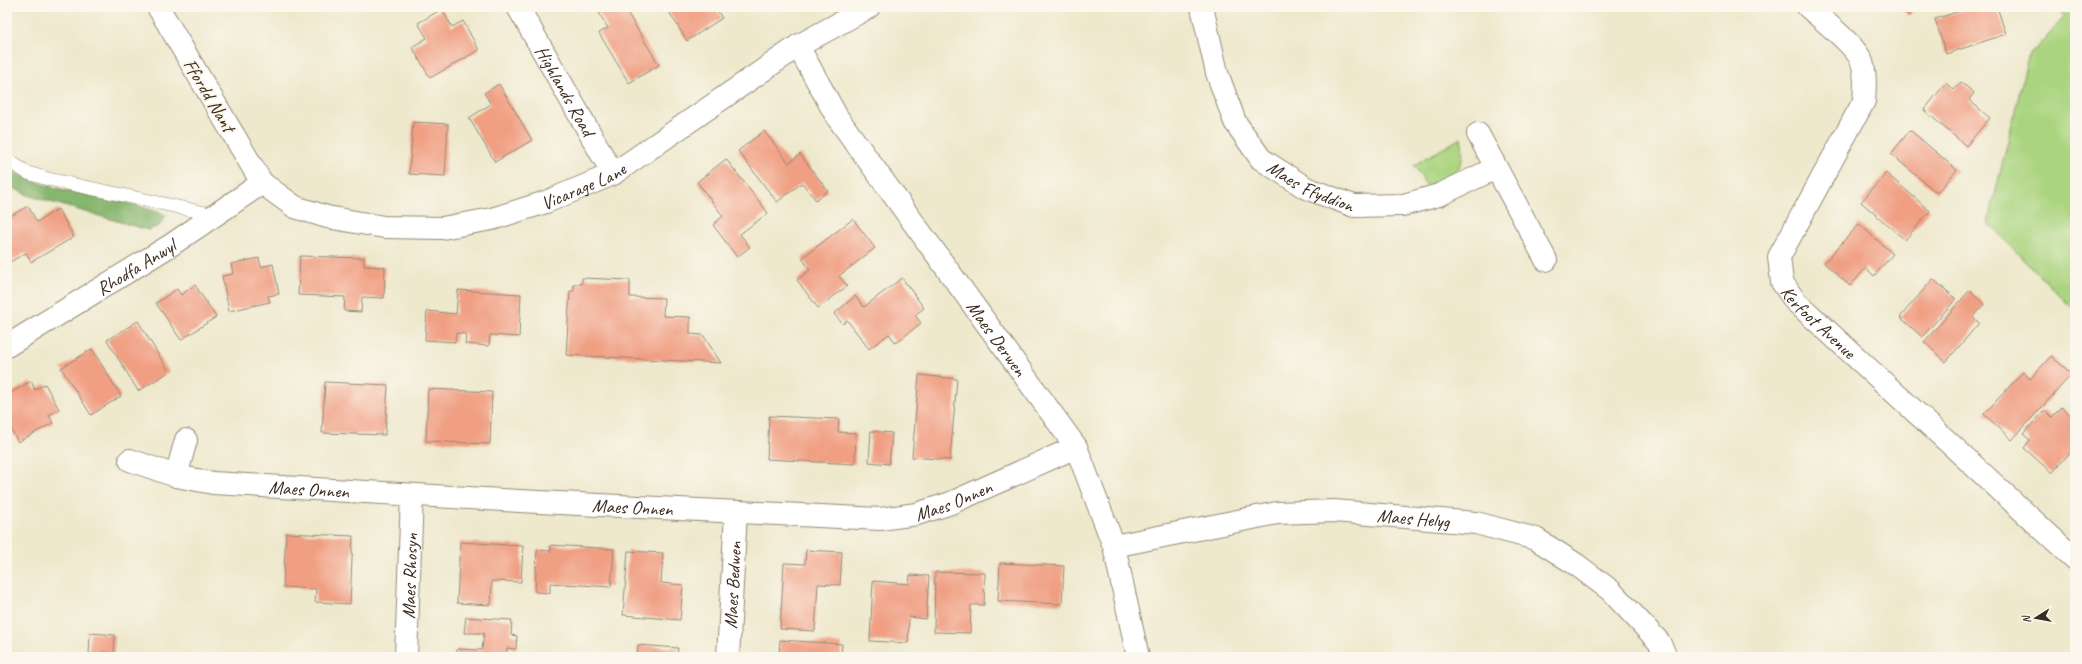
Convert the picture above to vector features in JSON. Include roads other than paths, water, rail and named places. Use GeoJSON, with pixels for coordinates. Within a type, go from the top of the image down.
{"type":"FeatureCollection","features":[{"type":"Feature","properties":{"kind":"street","name":"Ffordd Nant"},"geometry":{"type":"LineString","coordinates":[[158,7],[262,183]]}},
{"type":"Feature","properties":{"kind":"street","name":"Highlands Road"},"geometry":{"type":"LineString","coordinates":[[518,7],[613,174]]}},
{"type":"Feature","properties":{"kind":"street","name":"Vicarage Lane"},"geometry":{"type":"LineString","coordinates":[[262,183],[295,207],[327,217],[384,227],[442,228],[492,219],[542,203],[613,174],[798,46],[869,7]]}},
{"type":"Feature","properties":{"kind":"street","name":"Maes Ffyddion"},"geometry":{"type":"LineString","coordinates":[[1202,7],[1217,73],[1235,122],[1261,159],[1306,188],[1354,206],[1402,205],[1439,195],[1496,168]]}},
{"type":"Feature","properties":{"kind":"street","name":"Kerfoot Avenue"},"geometry":{"type":"LineString","coordinates":[[1808,7],[1848,43],[1862,60],[1865,80],[1864,102],[1779,257],[1782,282],[1795,301],[2075,559]]}},
{"type":"Feature","properties":{"kind":"street","name":"Maes Derwen"},"geometry":{"type":"LineString","coordinates":[[798,46],[837,117],[1076,447],[1114,546],[1138,657]]}},
{"type":"Feature","properties":{"kind":"street"},"geometry":{"type":"LineString","coordinates":[[1478,134],[1546,260]]}},
{"type":"Feature","properties":{"kind":"street","name":"Rhodfa Anwyl"},"geometry":{"type":"LineString","coordinates":[[7,346],[171,245],[262,183]]}},
{"type":"Feature","properties":{"kind":"street"},"geometry":{"type":"LineString","coordinates":[[176,476],[186,440]]}},
{"type":"Feature","properties":{"kind":"street","name":"Maes Onnen"},"geometry":{"type":"LineString","coordinates":[[130,460],[176,476],[213,482],[412,495],[880,519],[917,514],[951,503],[1076,447]]}},
{"type":"Feature","properties":{"kind":"street","name":"Maes Rhosyn"},"geometry":{"type":"LineString","coordinates":[[406,657],[412,495]]}},
{"type":"Feature","properties":{"kind":"street","name":"Maes Helyg"},"geometry":{"type":"LineString","coordinates":[[1114,546],[1277,513],[1334,511],[1476,523],[1536,540],[1577,565],[1610,590],[1658,642],[1666,657]]}},
{"type":"Feature","properties":{"kind":"street","name":"Maes Bedwen"},"geometry":{"type":"LineString","coordinates":[[728,657],[736,512]]}},
{"type":"Feature","properties":{"kind":"lane"},"geometry":{"type":"LineString","coordinates":[[7,160],[28,173],[48,179],[215,215]]}}]}
